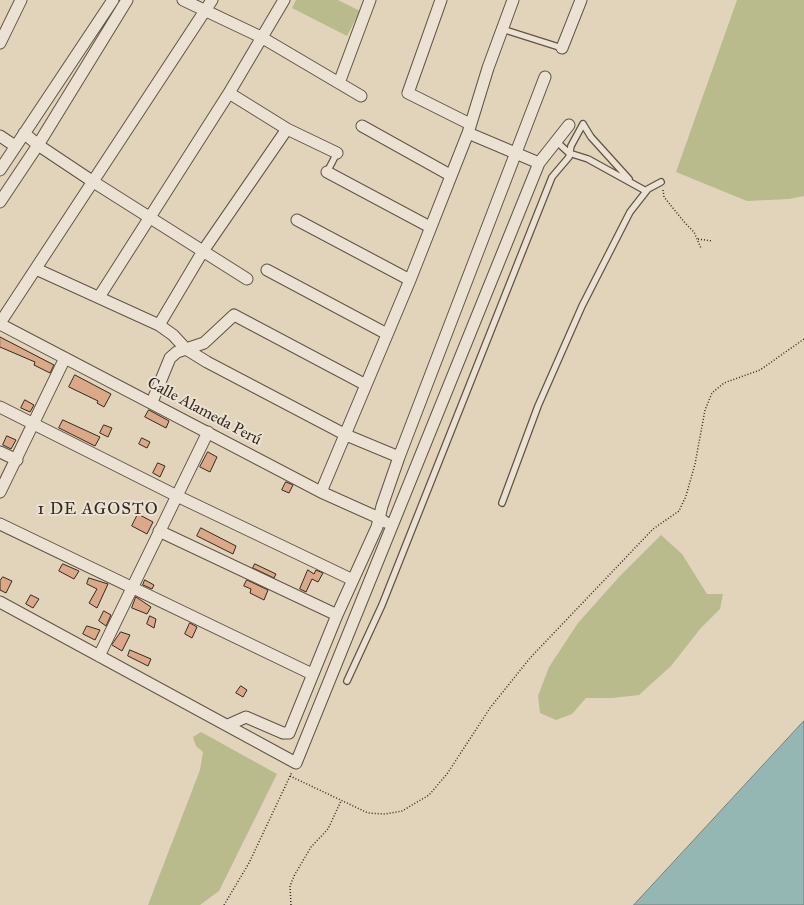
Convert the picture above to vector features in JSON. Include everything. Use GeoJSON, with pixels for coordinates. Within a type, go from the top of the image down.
{"type":"FeatureCollection","features":[{"type":"Feature","properties":{"kind":"street"},"geometry":{"type":"LineString","coordinates":[[0,42],[21,0]]}},
{"type":"Feature","properties":{"kind":"street"},"geometry":{"type":"LineString","coordinates":[[0,170],[113,0]]}},
{"type":"Feature","properties":{"kind":"street"},"geometry":{"type":"LineString","coordinates":[[0,202],[128,0]]}},
{"type":"Feature","properties":{"kind":"street"},"geometry":{"type":"LineString","coordinates":[[183,0],[261,37],[361,96]]}},
{"type":"Feature","properties":{"kind":"street"},"geometry":{"type":"LineString","coordinates":[[0,324],[92,181],[212,0]]}},
{"type":"Feature","properties":{"kind":"street"},"geometry":{"type":"LineString","coordinates":[[99,297],[229,93],[284,0]]}},
{"type":"Feature","properties":{"kind":"street"},"geometry":{"type":"LineString","coordinates":[[339,83],[370,0]]}},
{"type":"Feature","properties":{"kind":"street"},"geometry":{"type":"LineString","coordinates":[[441,0],[408,93],[469,128],[516,153],[539,163]]}},
{"type":"Feature","properties":{"kind":"street"},"geometry":{"type":"LineString","coordinates":[[321,492],[346,435],[386,334],[410,280],[469,128],[513,0]]}},
{"type":"Feature","properties":{"kind":"street"},"geometry":{"type":"LineString","coordinates":[[562,48],[569,34],[581,0]]}},
{"type":"Feature","properties":{"kind":"street"},"geometry":{"type":"LineString","coordinates":[[228,726],[246,717],[283,733],[289,733],[312,674],[380,518],[399,457],[545,76]]}},
{"type":"Feature","properties":{"kind":"street"},"geometry":{"type":"LineString","coordinates":[[229,93],[287,129],[337,153]]}},
{"type":"Feature","properties":{"kind":"street"},"geometry":{"type":"LineString","coordinates":[[0,602],[296,763],[539,163],[569,125]]}},
{"type":"Feature","properties":{"kind":"street"},"geometry":{"type":"LineString","coordinates":[[362,126],[450,175]]}},
{"type":"Feature","properties":{"kind":"street"},"geometry":{"type":"LineString","coordinates":[[159,325],[203,251],[287,129]]}},
{"type":"Feature","properties":{"kind":"street"},"geometry":{"type":"LineString","coordinates":[[24,133],[92,181],[247,279]]}},
{"type":"Feature","properties":{"kind":"street"},"geometry":{"type":"LineString","coordinates":[[0,136],[15,146]]}},
{"type":"Feature","properties":{"kind":"street"},"geometry":{"type":"LineString","coordinates":[[327,172],[430,227]]}},
{"type":"Feature","properties":{"kind":"street"},"geometry":{"type":"LineString","coordinates":[[297,220],[410,280]]}},
{"type":"Feature","properties":{"kind":"street"},"geometry":{"type":"LineString","coordinates":[[36,269],[159,325],[186,349],[346,435],[399,457]]}},
{"type":"Feature","properties":{"kind":"street"},"geometry":{"type":"LineString","coordinates":[[267,270],[386,334]]}},
{"type":"Feature","properties":{"kind":"street"},"geometry":{"type":"LineString","coordinates":[[152,402],[170,358],[177,352],[204,343],[234,315],[366,385]]}},
{"type":"Feature","properties":{"kind":"street","name":"Calle Alameda Perú"},"geometry":{"type":"LineString","coordinates":[[0,324],[152,402],[321,492],[380,518],[392,528]]}},
{"type":"Feature","properties":{"kind":"street"},"geometry":{"type":"LineString","coordinates":[[0,492],[17,460],[32,423],[65,358]]}},
{"type":"Feature","properties":{"kind":"street"},"geometry":{"type":"LineString","coordinates":[[0,407],[177,496],[353,580]]}},
{"type":"Feature","properties":{"kind":"street"},"geometry":{"type":"LineString","coordinates":[[99,656],[208,432]]}},
{"type":"Feature","properties":{"kind":"street"},"geometry":{"type":"LineString","coordinates":[[0,452],[17,460]]}},
{"type":"Feature","properties":{"kind":"street"},"geometry":{"type":"LineString","coordinates":[[0,524],[312,674]]}},
{"type":"Feature","properties":{"kind":"street"},"geometry":{"type":"LineString","coordinates":[[159,531],[337,615]]}},
{"type":"Feature","properties":{"kind":"lane"},"geometry":{"type":"LineString","coordinates":[[502,29],[562,48]]}},
{"type":"Feature","properties":{"kind":"lane"},"geometry":{"type":"LineString","coordinates":[[348,681],[382,605],[552,177],[566,161],[570,146],[584,124],[591,137],[635,184]]}},
{"type":"Feature","properties":{"kind":"lane"},"geometry":{"type":"LineString","coordinates":[[557,142],[569,153],[588,159],[646,190]]}},
{"type":"Feature","properties":{"kind":"lane"},"geometry":{"type":"LineString","coordinates":[[327,172],[337,153]]}},
{"type":"Feature","properties":{"kind":"lane"},"geometry":{"type":"LineString","coordinates":[[502,503],[538,406],[582,306],[627,217],[646,190],[654,184],[661,182]]}},
{"type":"Feature","properties":{"kind":"path"},"geometry":{"type":"LineString","coordinates":[[661,182],[664,196],[698,239],[701,248]]}},
{"type":"Feature","properties":{"kind":"path"},"geometry":{"type":"LineString","coordinates":[[698,239],[712,241]]}},
{"type":"Feature","properties":{"kind":"path"},"geometry":{"type":"LineString","coordinates":[[290,776],[368,813],[385,814],[402,811],[429,795],[447,774],[490,708],[530,658],[652,529],[679,511],[686,496],[695,464],[705,410],[712,393],[724,383],[760,370],[804,339]]}},
{"type":"Feature","properties":{"kind":"path"},"geometry":{"type":"LineString","coordinates":[[224,905],[249,863],[296,763]]}},
{"type":"Feature","properties":{"kind":"path"},"geometry":{"type":"LineString","coordinates":[[291,905],[290,886],[294,876],[311,847],[328,829],[341,800]]}},
{"type":"Feature","properties":{"kind":"green space"},"geometry":{"type":"Polygon","coordinates":[[[296,0],[338,0],[360,11],[347,36],[292,8],[296,0]]]}},
{"type":"Feature","properties":{"kind":"green space"},"geometry":{"type":"Polygon","coordinates":[[[737,0],[804,0],[804,196],[789,199],[747,201],[676,172],[737,0]]]}},
{"type":"Feature","properties":{"kind":"green space"},"geometry":{"type":"Polygon","coordinates":[[[661,535],[682,554],[707,594],[723,594],[720,609],[700,629],[671,666],[639,695],[612,698],[586,698],[572,714],[556,720],[540,713],[538,696],[549,667],[578,623],[619,577],[661,535]]]}},
{"type":"Feature","properties":{"kind":"green space"},"geometry":{"type":"Polygon","coordinates":[[[201,732],[277,774],[219,891],[200,905],[148,905],[200,770],[203,752],[196,746],[193,737],[201,732]]]}},
{"type":"Feature","properties":{"kind":"water"},"geometry":{"type":"Polygon","coordinates":[[[804,721],[804,905],[634,905],[804,721]]]}},
{"type":"Feature","properties":{"kind":"building"},"geometry":{"type":"Polygon","coordinates":[[[0,337],[54,365],[50,373],[34,365],[35,362],[0,347],[0,337]]]}},
{"type":"Feature","properties":{"kind":"building"},"geometry":{"type":"Polygon","coordinates":[[[75,375],[111,394],[104,407],[97,403],[98,401],[69,387],[75,375]]]}},
{"type":"Feature","properties":{"kind":"building"},"geometry":{"type":"Polygon","coordinates":[[[25,400],[34,405],[30,412],[21,408],[25,400]]]}},
{"type":"Feature","properties":{"kind":"building"},"geometry":{"type":"Polygon","coordinates":[[[149,410],[169,421],[166,428],[145,417],[149,410]]]}},
{"type":"Feature","properties":{"kind":"building"},"geometry":{"type":"Polygon","coordinates":[[[63,420],[100,437],[95,446],[59,428],[63,420]]]}},
{"type":"Feature","properties":{"kind":"building"},"geometry":{"type":"Polygon","coordinates":[[[104,425],[112,428],[108,437],[100,433],[104,425]]]}},
{"type":"Feature","properties":{"kind":"building"},"geometry":{"type":"Polygon","coordinates":[[[7,436],[16,440],[11,449],[3,445],[7,436]]]}},
{"type":"Feature","properties":{"kind":"building"},"geometry":{"type":"Polygon","coordinates":[[[142,438],[150,442],[147,448],[139,444],[142,438]]]}},
{"type":"Feature","properties":{"kind":"building"},"geometry":{"type":"Polygon","coordinates":[[[208,452],[217,457],[210,472],[200,467],[208,452]]]}},
{"type":"Feature","properties":{"kind":"building"},"geometry":{"type":"Polygon","coordinates":[[[158,463],[165,466],[160,477],[153,473],[158,463]]]}},
{"type":"Feature","properties":{"kind":"building"},"geometry":{"type":"Polygon","coordinates":[[[286,482],[293,485],[289,493],[282,490],[286,482]]]}},
{"type":"Feature","properties":{"kind":"building"},"geometry":{"type":"Polygon","coordinates":[[[138,514],[153,522],[147,534],[132,526],[138,514]]]}},
{"type":"Feature","properties":{"kind":"building"},"geometry":{"type":"Polygon","coordinates":[[[201,528],[236,546],[233,554],[197,536],[201,528]]]}},
{"type":"Feature","properties":{"kind":"building"},"geometry":{"type":"Polygon","coordinates":[[[63,564],[79,571],[74,579],[59,571],[63,564]]]}},
{"type":"Feature","properties":{"kind":"building"},"geometry":{"type":"Polygon","coordinates":[[[255,564],[276,574],[274,578],[253,568],[255,564]]]}},
{"type":"Feature","properties":{"kind":"building"},"geometry":{"type":"Polygon","coordinates":[[[308,570],[314,574],[316,570],[323,573],[318,582],[312,579],[306,592],[300,589],[308,570]]]}},
{"type":"Feature","properties":{"kind":"building"},"geometry":{"type":"Polygon","coordinates":[[[3,577],[12,581],[6,593],[0,590],[0,581],[3,577]]]}},
{"type":"Feature","properties":{"kind":"building"},"geometry":{"type":"Polygon","coordinates":[[[89,578],[108,584],[97,608],[89,603],[97,589],[87,584],[89,578]]]}},
{"type":"Feature","properties":{"kind":"building"},"geometry":{"type":"Polygon","coordinates":[[[145,580],[154,585],[152,589],[143,585],[145,580]]]}},
{"type":"Feature","properties":{"kind":"building"},"geometry":{"type":"Polygon","coordinates":[[[247,580],[268,590],[264,600],[250,593],[251,589],[244,586],[247,580]]]}},
{"type":"Feature","properties":{"kind":"building"},"geometry":{"type":"Polygon","coordinates":[[[31,595],[39,599],[33,608],[26,604],[31,595]]]}},
{"type":"Feature","properties":{"kind":"building"},"geometry":{"type":"Polygon","coordinates":[[[136,597],[151,607],[147,614],[132,608],[136,597]]]}},
{"type":"Feature","properties":{"kind":"building"},"geometry":{"type":"Polygon","coordinates":[[[104,611],[111,615],[106,626],[99,621],[104,611]]]}},
{"type":"Feature","properties":{"kind":"building"},"geometry":{"type":"Polygon","coordinates":[[[150,616],[156,619],[154,628],[147,624],[150,616]]]}},
{"type":"Feature","properties":{"kind":"building"},"geometry":{"type":"Polygon","coordinates":[[[190,623],[197,627],[192,638],[185,634],[190,623]]]}},
{"type":"Feature","properties":{"kind":"building"},"geometry":{"type":"Polygon","coordinates":[[[87,626],[100,630],[95,640],[83,634],[87,626]]]}},
{"type":"Feature","properties":{"kind":"building"},"geometry":{"type":"Polygon","coordinates":[[[121,632],[130,635],[122,651],[112,645],[121,632]]]}},
{"type":"Feature","properties":{"kind":"building"},"geometry":{"type":"Polygon","coordinates":[[[130,650],[151,659],[148,666],[128,656],[130,650]]]}},
{"type":"Feature","properties":{"kind":"building"},"geometry":{"type":"Polygon","coordinates":[[[241,686],[247,690],[243,697],[236,693],[241,686]]]}},
{"type":"Feature","properties":{"kind":"district","name":"1 DE AGOSTO"},"geometry":{"type":"Point","coordinates":[98,510]}}]}
